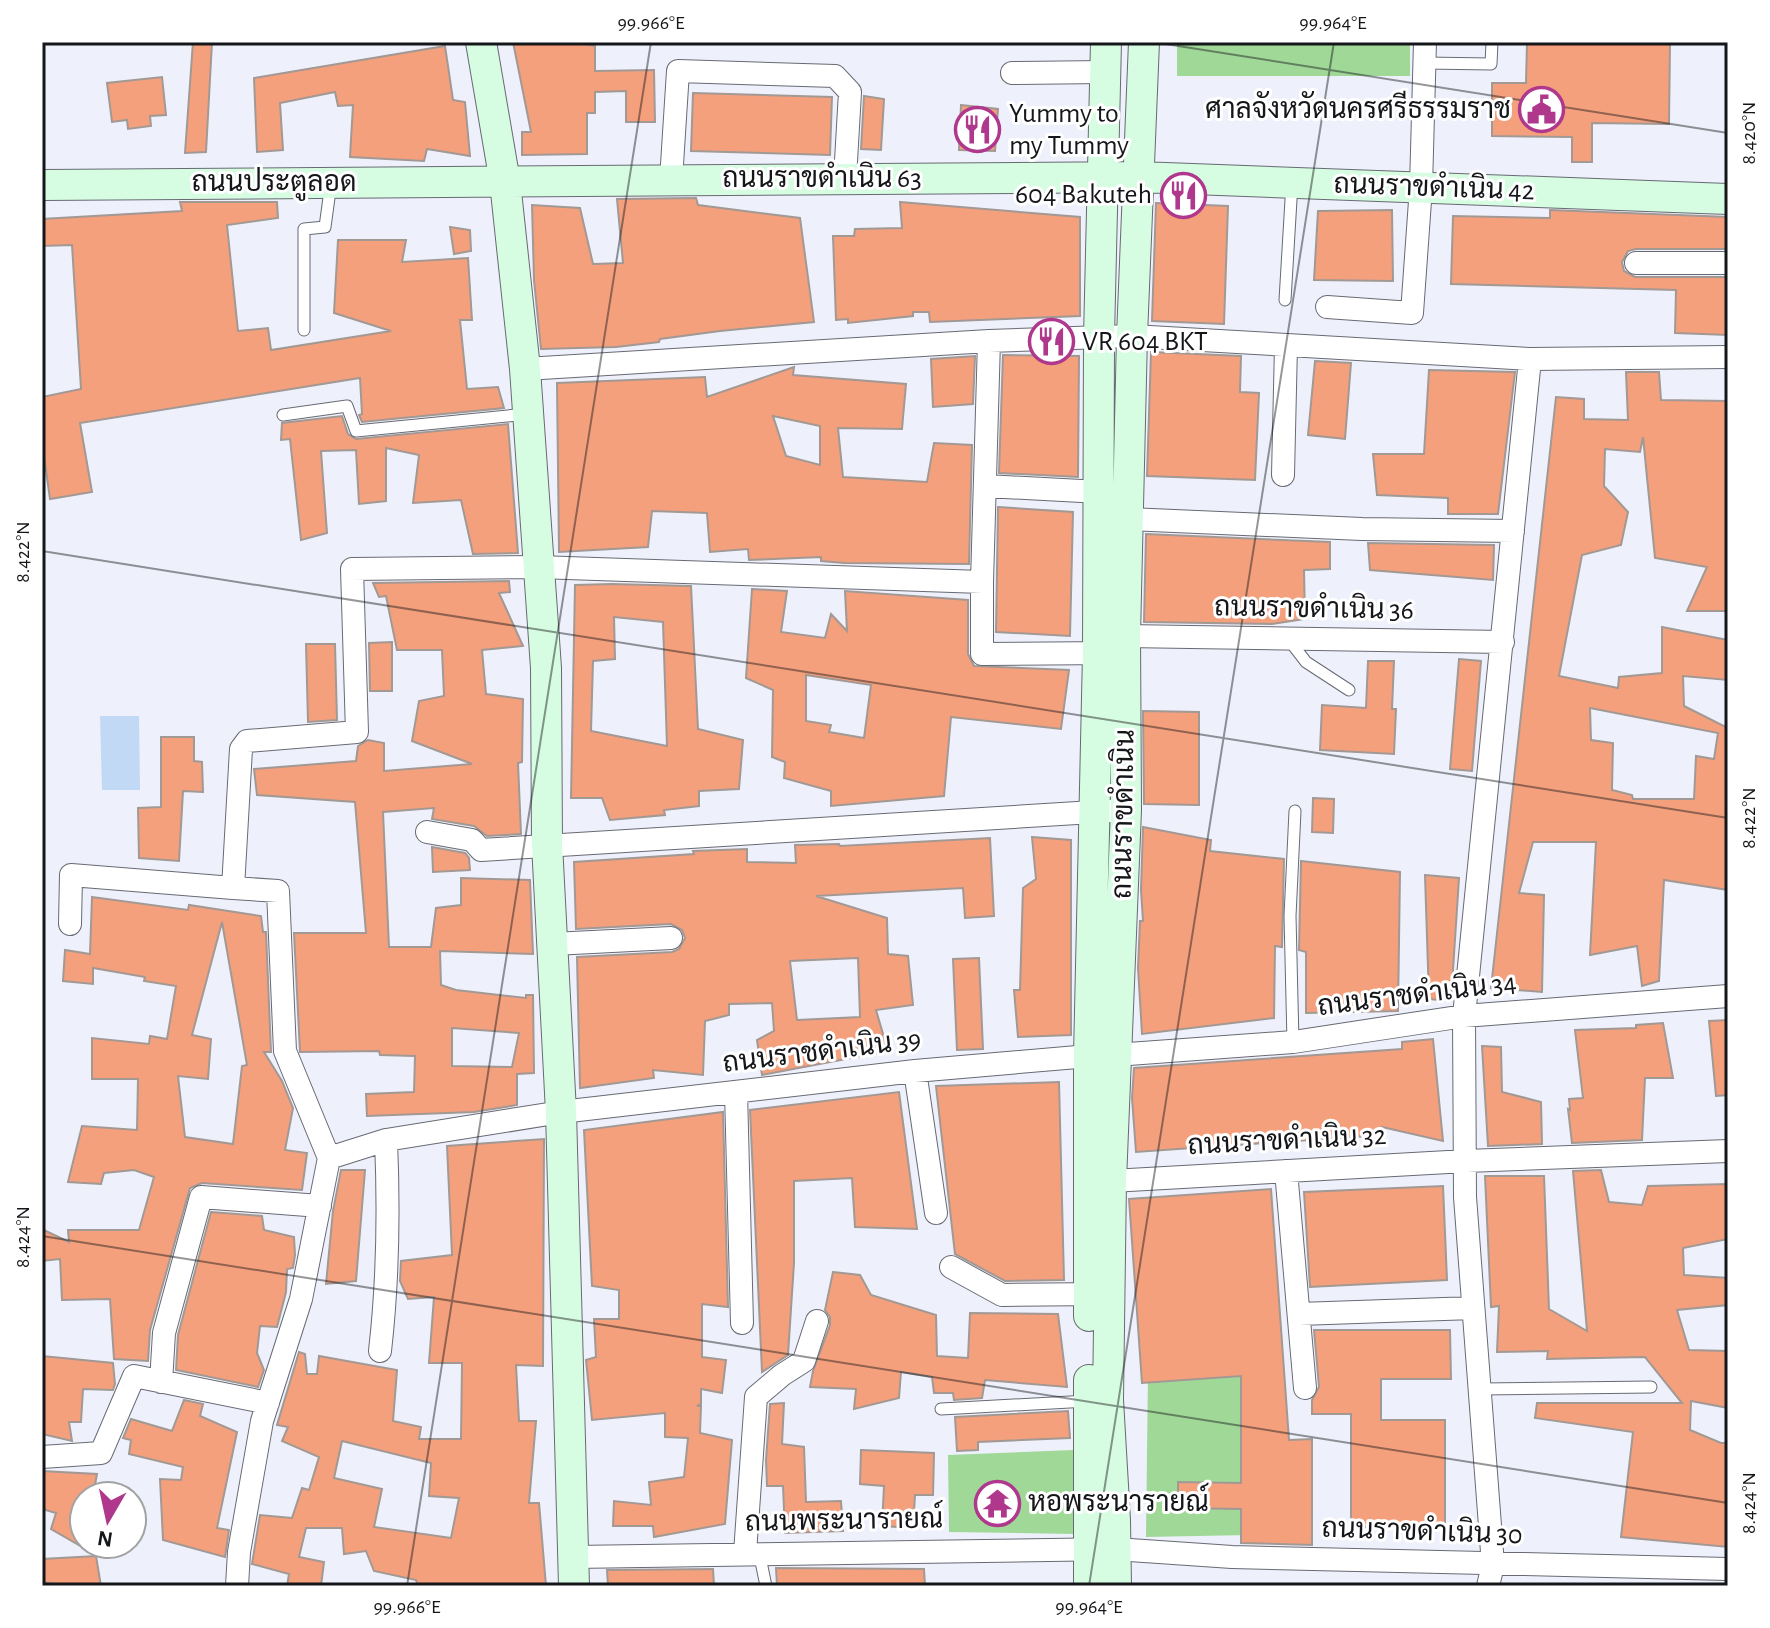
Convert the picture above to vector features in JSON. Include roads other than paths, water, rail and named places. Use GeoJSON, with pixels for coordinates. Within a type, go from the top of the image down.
{"type":"FeatureCollection","features":[{"type":"Feature","properties":{"kind":"street"},"geometry":{"type":"LineString","coordinates":[[481,42],[505,182],[525,369],[546,668],[547,844],[561,1112],[573,1571]]}},
{"type":"Feature","properties":{"kind":"street","name":"ถนนราขดำเนิน"},"geometry":{"type":"LineString","coordinates":[[1099,1294],[1111,1181],[1102,1056],[1126,810],[1117,647],[1100,492],[1099,337],[1106,42]]}},
{"type":"Feature","properties":{"kind":"street","name":"ถนนราขดำเนิน"},"geometry":{"type":"LineString","coordinates":[[1116,1586],[1102,1549],[1098,1400],[1102,1056],[1095,812],[1117,647],[1128,519],[1144,42]]}},
{"type":"Feature","properties":{"kind":"street"},"geometry":{"type":"LineString","coordinates":[[1327,307],[1412,313],[1421,187],[1425,52]]}},
{"type":"Feature","properties":{"kind":"street"},"geometry":{"type":"LineString","coordinates":[[671,180],[678,71],[835,76],[850,92],[845,178]]}},
{"type":"Feature","properties":{"kind":"street"},"geometry":{"type":"LineString","coordinates":[[1012,73],[1105,72]]}},
{"type":"Feature","properties":{"kind":"street","name":"ถนนราขดำเนิน 63"},"geometry":{"type":"LineString","coordinates":[[505,182],[1139,177]]}},
{"type":"Feature","properties":{"kind":"street","name":"ถนนราขดำเนิน 42"},"geometry":{"type":"LineString","coordinates":[[1139,177],[1728,199]]}},
{"type":"Feature","properties":{"kind":"street","name":"ถนนประตูลอด"},"geometry":{"type":"LineString","coordinates":[[42,185],[505,182]]}},
{"type":"Feature","properties":{"kind":"street"},"geometry":{"type":"LineString","coordinates":[[1636,263],[1728,263]]}},
{"type":"Feature","properties":{"kind":"street"},"geometry":{"type":"LineString","coordinates":[[525,369],[989,341],[1132,336],[1530,359],[1728,357]]}},
{"type":"Feature","properties":{"kind":"street"},"geometry":{"type":"LineString","coordinates":[[233,888],[241,749],[247,741],[357,732],[352,569],[538,567],[982,582],[989,341]]}},
{"type":"Feature","properties":{"kind":"street"},"geometry":{"type":"LineString","coordinates":[[1283,475],[1286,345]]}},
{"type":"Feature","properties":{"kind":"street"},"geometry":{"type":"LineString","coordinates":[[1490,1575],[1465,1197],[1464,1016],[1530,359]]}},
{"type":"Feature","properties":{"kind":"street"},"geometry":{"type":"LineString","coordinates":[[986,486],[1100,492]]}},
{"type":"Feature","properties":{"kind":"street"},"geometry":{"type":"LineString","coordinates":[[1128,519],[1362,529],[1513,531]]}},
{"type":"Feature","properties":{"kind":"street","name":"ถนนราขดำเนิน 36"},"geometry":{"type":"LineString","coordinates":[[982,582],[982,654],[1289,639],[1503,642]]}},
{"type":"Feature","properties":{"kind":"street"},"geometry":{"type":"LineString","coordinates":[[427,832],[472,840],[481,850],[1126,810]]}},
{"type":"Feature","properties":{"kind":"street"},"geometry":{"type":"LineString","coordinates":[[70,924],[71,875],[278,891],[285,1051],[329,1158],[301,1299],[262,1421],[239,1552],[237,1586]]}},
{"type":"Feature","properties":{"kind":"street"},"geometry":{"type":"LineString","coordinates":[[553,944],[671,938]]}},
{"type":"Feature","properties":{"kind":"street","name":"ถนนราชดำเนิน 34"},"geometry":{"type":"LineString","coordinates":[[1102,1056],[1293,1042],[1464,1016],[1728,996]]}},
{"type":"Feature","properties":{"kind":"street","name":"ถนนราชดำเนิน 39"},"geometry":{"type":"LineString","coordinates":[[329,1158],[386,1140],[561,1112],[915,1071],[1102,1056]]}},
{"type":"Feature","properties":{"kind":"street"},"geometry":{"type":"LineString","coordinates":[[915,1071],[936,1213]]}},
{"type":"Feature","properties":{"kind":"street"},"geometry":{"type":"LineString","coordinates":[[736,1092],[742,1323]]}},
{"type":"Feature","properties":{"kind":"street"},"geometry":{"type":"LineString","coordinates":[[380,1351],[385,1308],[389,1201],[386,1140]]}},
{"type":"Feature","properties":{"kind":"street","name":"ถนนราขดำเนิน 32"},"geometry":{"type":"LineString","coordinates":[[1111,1181],[1466,1161],[1728,1151]]}},
{"type":"Feature","properties":{"kind":"street"},"geometry":{"type":"LineString","coordinates":[[1286,1171],[1305,1388]]}},
{"type":"Feature","properties":{"kind":"street"},"geometry":{"type":"LineString","coordinates":[[161,1382],[164,1333],[201,1197],[320,1206]]}},
{"type":"Feature","properties":{"kind":"street"},"geometry":{"type":"LineString","coordinates":[[951,1267],[1002,1295],[1099,1294]]}},
{"type":"Feature","properties":{"kind":"street"},"geometry":{"type":"LineString","coordinates":[[1299,1314],[1473,1308]]}},
{"type":"Feature","properties":{"kind":"street"},"geometry":{"type":"LineString","coordinates":[[752,1552],[756,1397],[804,1361],[817,1321]]}},
{"type":"Feature","properties":{"kind":"street"},"geometry":{"type":"LineString","coordinates":[[42,1457],[101,1453],[134,1376],[268,1403]]}},
{"type":"Feature","properties":{"kind":"street","name":"ถนนราขดำเนิน"},"geometry":{"type":"LineString","coordinates":[[1089,1586],[1102,1549]]}},
{"type":"Feature","properties":{"kind":"street","name":"ถนนพระนารายณ์"},"geometry":{"type":"LineString","coordinates":[[573,1571],[752,1552],[1102,1549]]}},
{"type":"Feature","properties":{"kind":"street","name":"ถนนราขดำเนิน 30"},"geometry":{"type":"LineString","coordinates":[[1102,1549],[1490,1575],[1728,1569]]}},
{"type":"Feature","properties":{"kind":"lane"},"geometry":{"type":"LineString","coordinates":[[1425,52],[1491,64],[1492,42]]}},
{"type":"Feature","properties":{"kind":"lane"},"geometry":{"type":"LineString","coordinates":[[304,330],[304,229],[325,227],[331,183]]}},
{"type":"Feature","properties":{"kind":"lane"},"geometry":{"type":"LineString","coordinates":[[1285,300],[1292,183]]}},
{"type":"Feature","properties":{"kind":"lane"},"geometry":{"type":"LineString","coordinates":[[283,415],[347,406],[356,431],[528,414]]}},
{"type":"Feature","properties":{"kind":"lane"},"geometry":{"type":"LineString","coordinates":[[1289,639],[1306,662],[1349,690]]}},
{"type":"Feature","properties":{"kind":"lane"},"geometry":{"type":"LineString","coordinates":[[1293,1042],[1290,916],[1295,811]]}},
{"type":"Feature","properties":{"kind":"lane"},"geometry":{"type":"LineString","coordinates":[[1480,1389],[1651,1387]]}},
{"type":"Feature","properties":{"kind":"lane"},"geometry":{"type":"LineString","coordinates":[[941,1409],[1098,1400]]}},
{"type":"Feature","properties":{"kind":"lane"},"geometry":{"type":"LineString","coordinates":[[752,1552],[766,1586]]}},
{"type":"Feature","properties":{"kind":"water"},"geometry":{"type":"Polygon","coordinates":[[[100,716],[139,716],[140,790],[102,790],[100,716]]]}},
{"type":"Feature","properties":{"kind":"place","name":"ศาลจังหวัดนครศรีธรรมราช"},"geometry":{"type":"Point","coordinates":[1542,110]}},
{"type":"Feature","properties":{"kind":"place","name":"Yummy to my Tummy"},"geometry":{"type":"Point","coordinates":[978,130]}},
{"type":"Feature","properties":{"kind":"place","name":"604 Bakuteh"},"geometry":{"type":"Point","coordinates":[1183,195]}},
{"type":"Feature","properties":{"kind":"place","name":"VR 604 BKT"},"geometry":{"type":"Point","coordinates":[1051,342]}},
{"type":"Feature","properties":{"kind":"place","name":"หอพระนารายณ์"},"geometry":{"type":"Point","coordinates":[997,1503]}}]}
